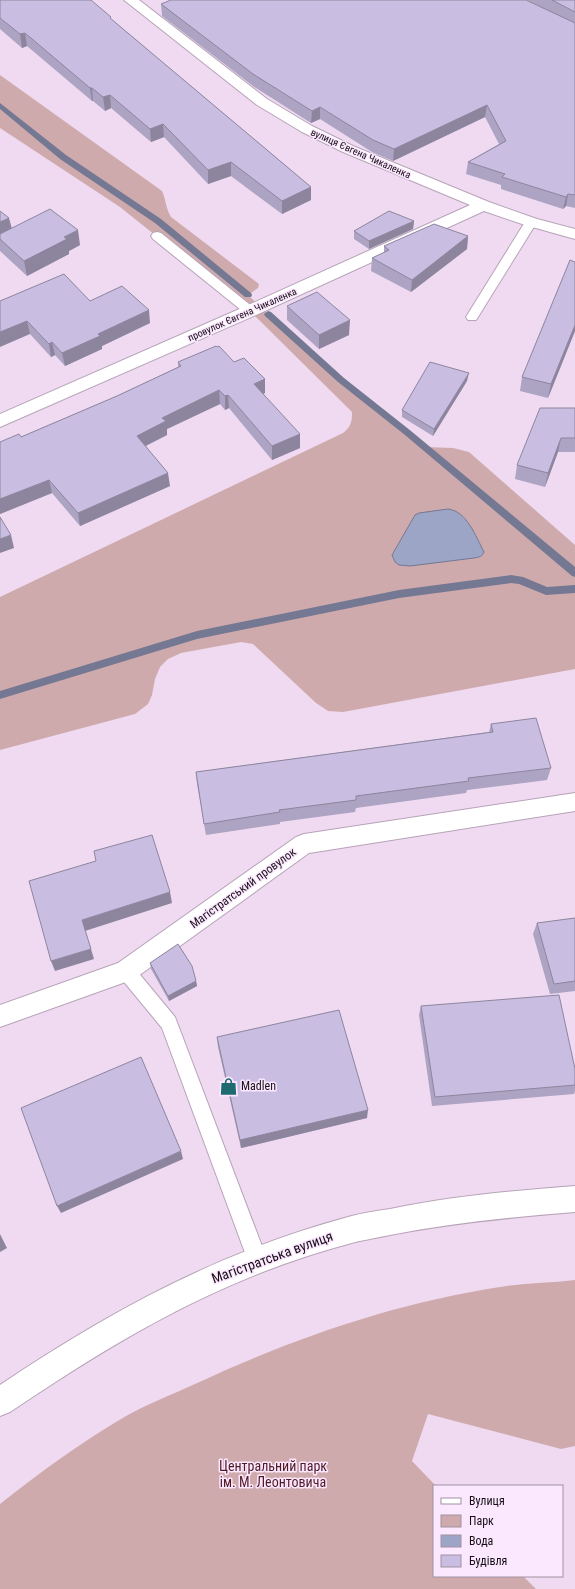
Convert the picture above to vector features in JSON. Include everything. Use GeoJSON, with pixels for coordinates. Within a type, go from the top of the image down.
{"type":"FeatureCollection","features":[{"type":"Feature","properties":{"kind":"street","name":"вулиця Євгена Чикаленка"},"geometry":{"type":"LineString","coordinates":[[131,0],[262,102],[307,129],[348,149],[483,205],[531,222],[575,234]]}},
{"type":"Feature","properties":{"kind":"street","name":"провулок Євгена Чикаленка"},"geometry":{"type":"LineString","coordinates":[[0,422],[250,311],[483,205]]}},
{"type":"Feature","properties":{"kind":"street","name":"Магістратський провулок"},"geometry":{"type":"LineString","coordinates":[[0,1016],[126,971],[304,844],[575,802]]}},
{"type":"Feature","properties":{"kind":"street","name":"Магістратська вулиця"},"geometry":{"type":"LineString","coordinates":[[0,1402],[65,1358],[120,1325],[217,1276],[258,1262],[302,1244],[349,1230],[388,1221],[479,1206],[575,1199]]}},
{"type":"Feature","properties":{"kind":"lane"},"geometry":{"type":"LineString","coordinates":[[472,317],[531,222]]}},
{"type":"Feature","properties":{"kind":"lane"},"geometry":{"type":"LineString","coordinates":[[156,236],[250,311]]}},
{"type":"Feature","properties":{"kind":"lane"},"geometry":{"type":"LineString","coordinates":[[126,971],[169,1023],[258,1262]]}},
{"type":"Feature","properties":{"kind":"green space"},"geometry":{"type":"Polygon","coordinates":[[[0,75],[162,191],[171,217],[259,284],[258,288],[248,295],[268,314],[425,447],[453,448],[469,452],[575,545],[575,669],[343,712],[328,711],[316,703],[253,644],[241,642],[181,653],[168,659],[160,667],[148,704],[135,714],[0,750],[0,597],[343,433],[348,429],[352,419],[352,412],[250,311],[120,207],[0,128],[0,75]]]}},
{"type":"Feature","properties":{"kind":"green space","name":"Центральний парк ім. М. Леонтовича"},"geometry":{"type":"Polygon","coordinates":[[[575,1280],[575,1446],[561,1449],[428,1414],[412,1461],[435,1485],[433,1485],[433,1577],[524,1577],[536,1589],[0,1589],[0,1504],[44,1470],[130,1414],[158,1400],[268,1352],[344,1325],[383,1313],[461,1294],[519,1285],[575,1280]]]}},
{"type":"Feature","properties":{"kind":"water"},"geometry":{"type":"Polygon","coordinates":[[[448,509],[461,514],[466,520],[484,552],[482,555],[474,558],[410,566],[399,565],[395,562],[392,555],[415,515],[419,513],[448,509]]]}},
{"type":"Feature","properties":{"kind":"building"},"geometry":{"type":"Polygon","coordinates":[[[0,0],[91,0],[111,17],[110,18],[311,187],[282,201],[231,162],[208,170],[163,124],[150,129],[110,95],[103,97],[90,88],[25,33],[20,34],[0,18],[0,0]]]}},
{"type":"Feature","properties":{"kind":"building"},"geometry":{"type":"Polygon","coordinates":[[[171,0],[526,0],[575,23],[575,195],[568,194],[566,197],[502,177],[505,174],[468,162],[506,141],[487,105],[394,149],[373,140],[320,107],[312,111],[253,74],[161,4],[171,0]]]}},
{"type":"Feature","properties":{"kind":"building"},"geometry":{"type":"Polygon","coordinates":[[[552,0],[575,0],[575,12],[552,0]]]}},
{"type":"Feature","properties":{"kind":"building"},"geometry":{"type":"Polygon","coordinates":[[[50,209],[78,230],[64,237],[67,239],[24,261],[0,239],[0,234],[50,209]]]}},
{"type":"Feature","properties":{"kind":"building"},"geometry":{"type":"Polygon","coordinates":[[[0,211],[9,218],[0,222],[0,211]]]}},
{"type":"Feature","properties":{"kind":"building"},"geometry":{"type":"Polygon","coordinates":[[[389,211],[414,221],[369,241],[354,231],[389,211]]]}},
{"type":"Feature","properties":{"kind":"building"},"geometry":{"type":"Polygon","coordinates":[[[434,224],[468,236],[412,280],[372,258],[389,250],[384,246],[434,224]]]}},
{"type":"Feature","properties":{"kind":"building"},"geometry":{"type":"Polygon","coordinates":[[[570,260],[575,262],[575,325],[551,384],[522,377],[570,260]]]}},
{"type":"Feature","properties":{"kind":"building"},"geometry":{"type":"Polygon","coordinates":[[[64,274],[90,301],[122,286],[149,310],[98,334],[100,336],[62,353],[52,342],[49,344],[27,321],[0,332],[0,301],[64,274]]]}},
{"type":"Feature","properties":{"kind":"building"},"geometry":{"type":"Polygon","coordinates":[[[317,292],[350,320],[319,335],[287,306],[317,292]]]}},
{"type":"Feature","properties":{"kind":"building"},"geometry":{"type":"Polygon","coordinates":[[[219,346],[234,362],[244,358],[265,379],[254,384],[300,434],[272,446],[228,395],[225,396],[219,390],[162,418],[166,421],[137,436],[168,473],[78,513],[49,480],[0,499],[0,442],[19,434],[21,437],[117,396],[181,366],[178,362],[219,346]]]}},
{"type":"Feature","properties":{"kind":"building"},"geometry":{"type":"Polygon","coordinates":[[[430,362],[469,373],[434,429],[402,410],[430,362]]]}},
{"type":"Feature","properties":{"kind":"building"},"geometry":{"type":"Polygon","coordinates":[[[540,408],[575,408],[575,438],[561,438],[548,473],[517,465],[540,408]]]}},
{"type":"Feature","properties":{"kind":"building"},"geometry":{"type":"Polygon","coordinates":[[[0,517],[11,535],[0,539],[0,517]]]}},
{"type":"Feature","properties":{"kind":"building"},"geometry":{"type":"Polygon","coordinates":[[[536,718],[551,768],[468,778],[469,781],[356,796],[356,800],[279,810],[280,812],[204,824],[196,772],[493,732],[491,724],[536,718]]]}},
{"type":"Feature","properties":{"kind":"building"},"geometry":{"type":"Polygon","coordinates":[[[152,835],[170,892],[82,920],[91,949],[51,961],[29,881],[96,861],[94,851],[152,835]]]}},
{"type":"Feature","properties":{"kind":"building"},"geometry":{"type":"Polygon","coordinates":[[[575,918],[575,981],[554,984],[537,923],[575,918]]]}},
{"type":"Feature","properties":{"kind":"building"},"geometry":{"type":"Polygon","coordinates":[[[178,944],[192,966],[196,981],[168,996],[150,963],[178,944]]]}},
{"type":"Feature","properties":{"kind":"building"},"geometry":{"type":"Polygon","coordinates":[[[559,995],[575,1069],[575,1085],[435,1097],[421,1006],[559,995]]]}},
{"type":"Feature","properties":{"kind":"building"},"geometry":{"type":"Polygon","coordinates":[[[339,1010],[368,1110],[240,1140],[217,1037],[339,1010]]]}},
{"type":"Feature","properties":{"kind":"building"},"geometry":{"type":"Polygon","coordinates":[[[141,1057],[181,1151],[57,1206],[21,1108],[141,1057]]]}},
{"type":"Feature","properties":{"kind":"waterway"},"geometry":{"type":"LineString","coordinates":[[0,105],[63,157],[158,221],[248,295]]}},
{"type":"Feature","properties":{"kind":"waterway"},"geometry":{"type":"LineString","coordinates":[[268,314],[341,380],[408,433],[575,573]]}},
{"type":"Feature","properties":{"kind":"waterway"},"geometry":{"type":"LineString","coordinates":[[0,695],[197,635],[399,594],[511,579],[520,580],[546,591],[575,589]]}},
{"type":"Feature","properties":{"kind":"place","name":"Madlen"},"geometry":{"type":"Point","coordinates":[228,1086]}}]}
